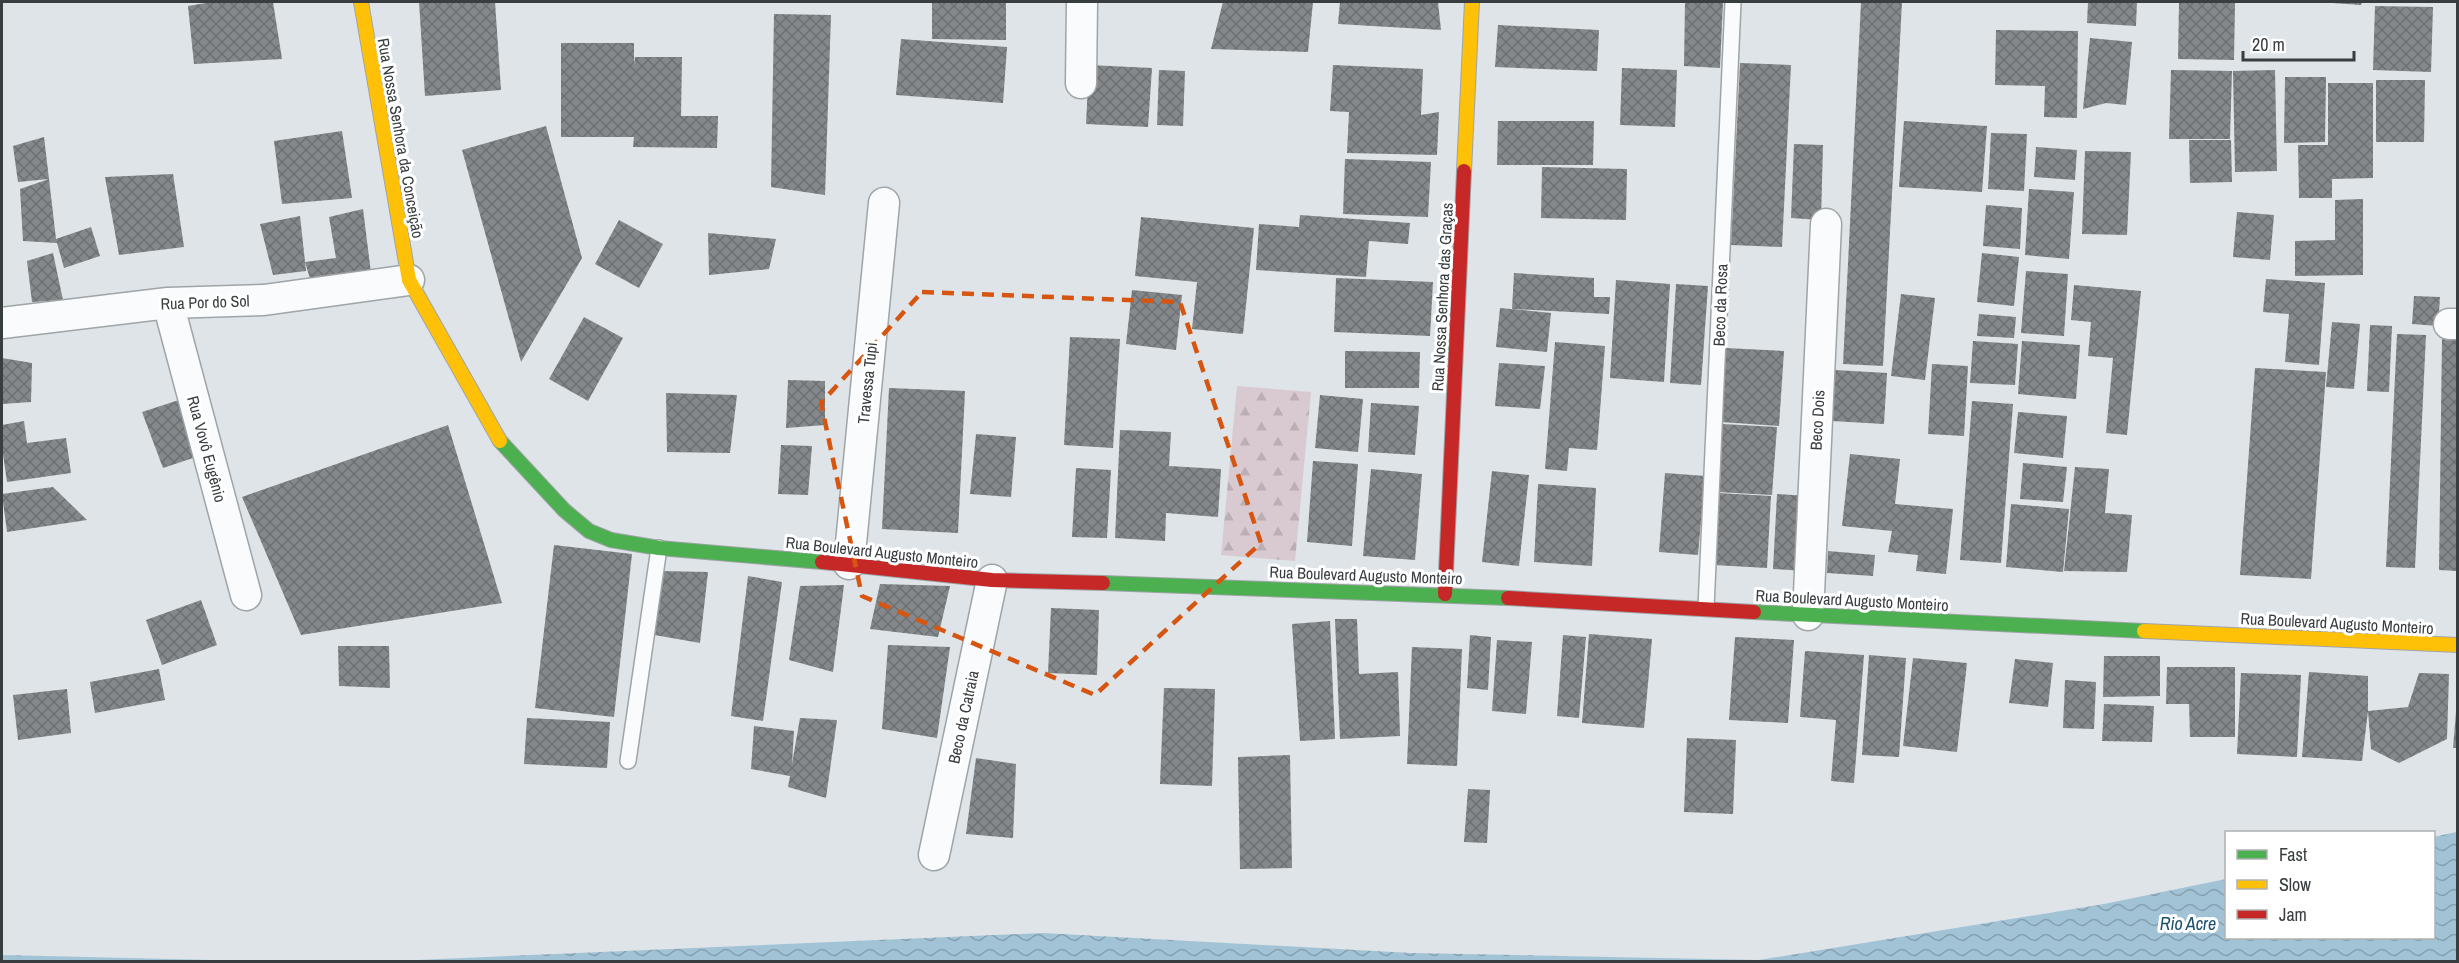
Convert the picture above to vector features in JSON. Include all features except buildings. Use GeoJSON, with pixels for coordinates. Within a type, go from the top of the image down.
{"type":"FeatureCollection","features":[{"type":"Feature","properties":{"kind":"street","name":"Rua Nossa Senhora da Conceição"},"geometry":{"type":"LineString","coordinates":[[361,2],[409,280]]}},
{"type":"Feature","properties":{"kind":"street"},"geometry":{"type":"LineString","coordinates":[[1081,83],[1083,2]]}},
{"type":"Feature","properties":{"kind":"street","name":"Rua Nossa Senhora das Graças"},"geometry":{"type":"LineString","coordinates":[[1445,594],[1472,2]]}},
{"type":"Feature","properties":{"kind":"street","name":"Travessa Tupi"},"geometry":{"type":"LineString","coordinates":[[849,564],[884,203]]}},
{"type":"Feature","properties":{"kind":"street","name":"Beco Dois"},"geometry":{"type":"LineString","coordinates":[[1808,615],[1826,224]]}},
{"type":"Feature","properties":{"kind":"street","name":"Rua Por do Sol"},"geometry":{"type":"LineString","coordinates":[[2,323],[168,303],[264,300],[409,280]]}},
{"type":"Feature","properties":{"kind":"street","name":"Rua Boulevard Augusto Monteiro"},"geometry":{"type":"LineString","coordinates":[[409,280],[498,439],[564,510],[589,531],[611,540],[659,548],[849,564],[992,580],[1445,594],[1808,615],[2457,645]]}},
{"type":"Feature","properties":{"kind":"street","name":"Rua Vovô Eugênio"},"geometry":{"type":"LineString","coordinates":[[168,303],[246,595]]}},
{"type":"Feature","properties":{"kind":"street","name":"Beco da Catraia"},"geometry":{"type":"LineString","coordinates":[[934,855],[992,580]]}},
{"type":"Feature","properties":{"kind":"lane","name":"Beco da Rosa"},"geometry":{"type":"LineString","coordinates":[[1706,609],[1733,2]]}},
{"type":"Feature","properties":{"kind":"lane"},"geometry":{"type":"LineString","coordinates":[[628,760],[659,548]]}},
{"type":"Feature","properties":{"kind":"highlighted area"},"geometry":{"type":"Polygon","coordinates":[[[922,292],[1180,302],[1261,543],[1095,695],[862,596],[821,403],[922,292]]]}},
{"type":"Feature","properties":{"kind":"green space"},"geometry":{"type":"Polygon","coordinates":[[[1237,386],[1311,392],[1295,561],[1221,555],[1237,386]]]}},
{"type":"Feature","properties":{"kind":"water","name":"Rio Acre"},"geometry":{"type":"Polygon","coordinates":[[[2458,833],[2457,961],[393,961],[1043,933],[1411,953],[1759,960],[2104,904],[2225,879],[2225,939],[2435,939],[2435,837],[2458,833]]]}},
{"type":"Feature","properties":{"kind":"water"},"geometry":{"type":"Polygon","coordinates":[[[2,955],[254,961],[2,962],[2,955]]]}},
{"type":"Feature","properties":{"kind":"traffic: fast"},"geometry":{"type":"LineString","coordinates":[[500,441],[564,510],[589,531],[611,540],[659,548],[822,562]]}},
{"type":"Feature","properties":{"kind":"traffic: fast"},"geometry":{"type":"LineString","coordinates":[[1103,583],[1508,598]]}},
{"type":"Feature","properties":{"kind":"traffic: fast"},"geometry":{"type":"LineString","coordinates":[[1754,612],[2144,631]]}},
{"type":"Feature","properties":{"kind":"traffic: slow"},"geometry":{"type":"LineString","coordinates":[[361,2],[409,280],[500,441]]}},
{"type":"Feature","properties":{"kind":"traffic: slow"},"geometry":{"type":"LineString","coordinates":[[1464,171],[1472,2]]}},
{"type":"Feature","properties":{"kind":"traffic: slow"},"geometry":{"type":"LineString","coordinates":[[2144,631],[2458,645]]}},
{"type":"Feature","properties":{"kind":"traffic: jam"},"geometry":{"type":"LineString","coordinates":[[1445,594],[1464,171]]}},
{"type":"Feature","properties":{"kind":"traffic: jam"},"geometry":{"type":"LineString","coordinates":[[822,562],[992,580],[1103,583]]}},
{"type":"Feature","properties":{"kind":"traffic: jam"},"geometry":{"type":"LineString","coordinates":[[1508,598],[1754,612]]}}]}
